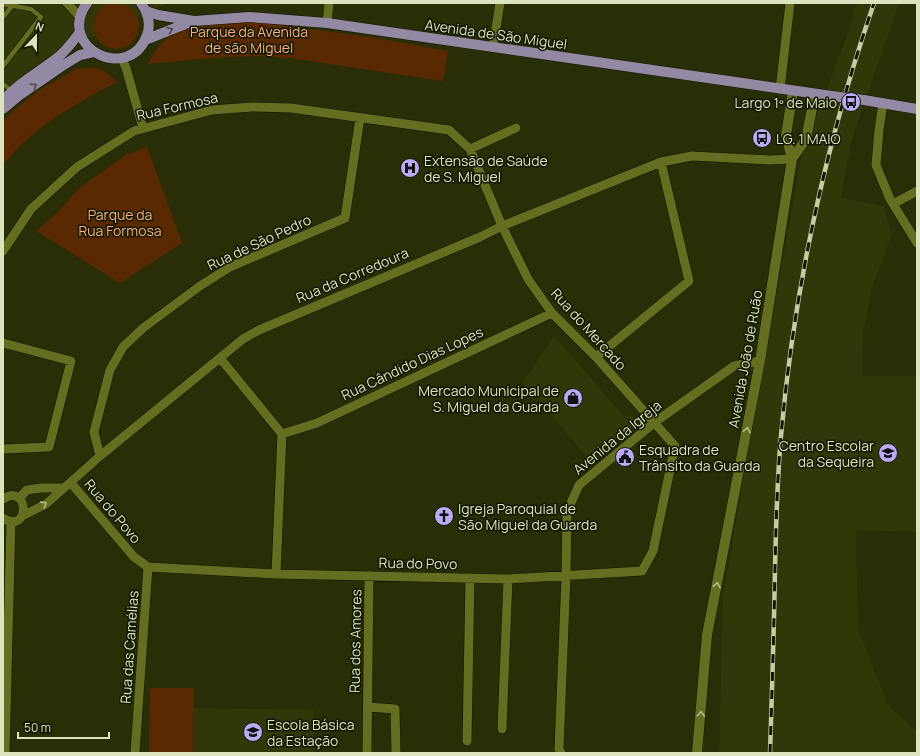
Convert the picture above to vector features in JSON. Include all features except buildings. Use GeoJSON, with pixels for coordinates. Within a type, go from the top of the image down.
{"type":"FeatureCollection","features":[{"type":"Feature","properties":{"kind":"main road"},"geometry":{"type":"LineString","coordinates":[[87,3],[83,8],[80,18],[80,32],[83,40],[94,52],[102,57],[112,59],[131,55],[145,40],[149,21],[144,7]]}},
{"type":"Feature","properties":{"kind":"main road","name":"Avenida de São Miguel"},"geometry":{"type":"LineString","coordinates":[[144,7],[158,15],[194,21],[249,17],[327,23],[864,100],[917,109]]}},
{"type":"Feature","properties":{"kind":"main road","name":"Avenida de São Miguel"},"geometry":{"type":"LineString","coordinates":[[145,40],[194,21]]}},
{"type":"Feature","properties":{"kind":"main road"},"geometry":{"type":"LineString","coordinates":[[3,101],[26,78],[57,58],[70,46],[80,32]]}},
{"type":"Feature","properties":{"kind":"main road"},"geometry":{"type":"LineString","coordinates":[[3,109],[21,94],[62,66],[80,55],[94,52]]}},
{"type":"Feature","properties":{"kind":"main road"},"geometry":{"type":"LineString","coordinates":[[792,159],[786,136],[793,91]]}},
{"type":"Feature","properties":{"kind":"main road"},"geometry":{"type":"LineString","coordinates":[[792,159],[806,139],[815,94]]}},
{"type":"Feature","properties":{"kind":"main road","name":"Avenida João de Ruão"},"geometry":{"type":"LineString","coordinates":[[697,753],[707,635],[760,361],[792,159]]}},
{"type":"Feature","properties":{"kind":"street"},"geometry":{"type":"LineString","coordinates":[[67,3],[80,18]]}},
{"type":"Feature","properties":{"kind":"street"},"geometry":{"type":"LineString","coordinates":[[327,23],[329,3]]}},
{"type":"Feature","properties":{"kind":"street"},"geometry":{"type":"LineString","coordinates":[[493,47],[500,3]]}},
{"type":"Feature","properties":{"kind":"street"},"geometry":{"type":"LineString","coordinates":[[780,89],[790,3]]}},
{"type":"Feature","properties":{"kind":"street"},"geometry":{"type":"LineString","coordinates":[[122,58],[143,128]]}},
{"type":"Feature","properties":{"kind":"street"},"geometry":{"type":"LineString","coordinates":[[883,103],[878,130],[876,166],[893,204],[917,244]]}},
{"type":"Feature","properties":{"kind":"street","name":"Rua Formosa"},"geometry":{"type":"LineString","coordinates":[[3,251],[31,209],[77,167],[134,131],[212,110],[252,107],[290,108],[449,130],[470,149],[502,226]]}},
{"type":"Feature","properties":{"kind":"street","name":"Rua de São Pedro"},"geometry":{"type":"LineString","coordinates":[[100,456],[94,432],[110,370],[123,347],[143,328],[200,286],[230,267],[345,218],[360,118]]}},
{"type":"Feature","properties":{"kind":"street"},"geometry":{"type":"LineString","coordinates":[[470,149],[516,128]]}},
{"type":"Feature","properties":{"kind":"street","name":"Rua da Corredoura"},"geometry":{"type":"LineString","coordinates":[[5,753],[7,520],[19,519],[46,504],[62,488],[71,482],[100,456],[243,339],[259,330],[480,237],[502,226],[661,162],[692,156],[770,160],[792,159]]}},
{"type":"Feature","properties":{"kind":"street"},"geometry":{"type":"LineString","coordinates":[[596,357],[689,282],[661,162]]}},
{"type":"Feature","properties":{"kind":"street"},"geometry":{"type":"LineString","coordinates":[[893,204],[917,191]]}},
{"type":"Feature","properties":{"kind":"street","name":"Rua do Mercado"},"geometry":{"type":"LineString","coordinates":[[502,226],[528,279],[552,313],[596,357],[655,422]]}},
{"type":"Feature","properties":{"kind":"street","name":"Rua Cândido Dias Lopes"},"geometry":{"type":"LineString","coordinates":[[282,434],[317,423],[552,313]]}},
{"type":"Feature","properties":{"kind":"street"},"geometry":{"type":"LineString","coordinates":[[3,343],[71,361],[49,447],[3,449]]}},
{"type":"Feature","properties":{"kind":"street"},"geometry":{"type":"LineString","coordinates":[[220,358],[282,434],[276,574]]}},
{"type":"Feature","properties":{"kind":"street","name":"Avenida da Igreja"},"geometry":{"type":"LineString","coordinates":[[561,753],[559,749],[567,512],[579,485],[655,422],[734,366],[760,361]]}},
{"type":"Feature","properties":{"kind":"street","name":"Rua do Povo"},"geometry":{"type":"LineString","coordinates":[[71,482],[134,557],[148,567],[276,574],[508,579],[642,571],[653,551],[675,446],[655,422]]}},
{"type":"Feature","properties":{"kind":"street"},"geometry":{"type":"LineString","coordinates":[[19,498],[27,490],[62,488]]}},
{"type":"Feature","properties":{"kind":"street"},"geometry":{"type":"LineString","coordinates":[[3,499],[11,496],[19,498],[22,501],[24,509],[22,516]]}},
{"type":"Feature","properties":{"kind":"street","name":"Rua das Camélias"},"geometry":{"type":"LineString","coordinates":[[135,752],[148,567]]}},
{"type":"Feature","properties":{"kind":"street","name":"Rua dos Amores"},"geometry":{"type":"LineString","coordinates":[[367,753],[369,576]]}},
{"type":"Feature","properties":{"kind":"street"},"geometry":{"type":"LineString","coordinates":[[467,742],[470,578]]}},
{"type":"Feature","properties":{"kind":"street"},"geometry":{"type":"LineString","coordinates":[[502,729],[508,579]]}},
{"type":"Feature","properties":{"kind":"street","name":"Rua dos Amores"},"geometry":{"type":"LineString","coordinates":[[368,707],[395,709],[396,753]]}},
{"type":"Feature","properties":{"kind":"lane"},"geometry":{"type":"LineString","coordinates":[[3,4],[31,9],[41,17],[3,66]]}},
{"type":"Feature","properties":{"kind":"lane"},"geometry":{"type":"LineString","coordinates":[[3,17],[12,6]]}},
{"type":"Feature","properties":{"kind":"lane"},"geometry":{"type":"LineString","coordinates":[[3,84],[12,91]]}},
{"type":"Feature","properties":{"kind":"shaded area"},"geometry":{"type":"Polygon","coordinates":[[[3,3],[167,3],[47,57],[3,95],[3,3]]]}},
{"type":"Feature","properties":{"kind":"shaded area"},"geometry":{"type":"Polygon","coordinates":[[[858,3],[899,3],[851,142],[841,198],[883,206],[892,234],[872,288],[863,332],[862,376],[917,376],[917,532],[856,530],[858,629],[888,705],[917,732],[917,753],[719,753],[723,597],[801,158],[858,3]]]}},
{"type":"Feature","properties":{"kind":"shaded area","name":"Mercado Municipal de S. Miguel da Guarda"},"geometry":{"type":"Polygon","coordinates":[[[554,336],[623,415],[637,417],[641,421],[592,463],[523,382],[554,336]]]}},
{"type":"Feature","properties":{"kind":"shaded area","name":"Escola Básica da Estação"},"geometry":{"type":"Polygon","coordinates":[[[193,708],[314,710],[313,753],[193,753],[193,708]]]}},
{"type":"Feature","properties":{"kind":"green space"},"geometry":{"type":"Polygon","coordinates":[[[111,3],[121,3],[129,7],[135,13],[139,21],[139,31],[135,39],[129,45],[121,49],[111,49],[103,45],[97,39],[93,31],[93,21],[97,13],[103,7],[111,3]]]}},
{"type":"Feature","properties":{"kind":"green space","name":"Parque da Avenida de são Miguel"},"geometry":{"type":"Polygon","coordinates":[[[251,21],[377,38],[448,51],[443,81],[290,58],[255,56],[212,58],[148,64],[157,48],[173,35],[206,25],[251,21]]]}},
{"type":"Feature","properties":{"kind":"green space"},"geometry":{"type":"Polygon","coordinates":[[[94,67],[106,72],[117,82],[71,108],[41,128],[27,139],[3,165],[3,122],[14,110],[38,91],[76,69],[94,67]]]}},
{"type":"Feature","properties":{"kind":"green space","name":"Parque da Rua Formosa"},"geometry":{"type":"Polygon","coordinates":[[[147,147],[182,243],[120,283],[36,231],[58,212],[79,188],[126,155],[147,147]]]}},
{"type":"Feature","properties":{"kind":"green space"},"geometry":{"type":"Polygon","coordinates":[[[150,688],[194,688],[193,753],[149,753],[150,688]]]}},
{"type":"Feature","properties":{"kind":"railway"},"geometry":{"type":"LineString","coordinates":[[770,753],[776,519],[781,436],[794,326],[803,271],[827,163],[841,109],[874,3]]}},
{"type":"Feature","properties":{"kind":"place","name":"Largo 1º de Maio"},"geometry":{"type":"Point","coordinates":[851,102]}},
{"type":"Feature","properties":{"kind":"place","name":"LG. 1 MAIO"},"geometry":{"type":"Point","coordinates":[762,138]}},
{"type":"Feature","properties":{"kind":"place","name":"Extensão de Saúde de S. Miguel"},"geometry":{"type":"Point","coordinates":[410,168]}},
{"type":"Feature","properties":{"kind":"place","name":"Mercado Municipal de S. Miguel da Guarda"},"geometry":{"type":"Point","coordinates":[573,398]}},
{"type":"Feature","properties":{"kind":"place","name":"Centro Escolar da Sequeira"},"geometry":{"type":"Point","coordinates":[888,453]}},
{"type":"Feature","properties":{"kind":"place","name":"Esquadra de Trânsito da Guarda"},"geometry":{"type":"Point","coordinates":[625,457]}},
{"type":"Feature","properties":{"kind":"place","name":"Igreja Paroquial de São Miguel da Guarda"},"geometry":{"type":"Point","coordinates":[444,516]}},
{"type":"Feature","properties":{"kind":"place","name":"Escola Básica da Estação"},"geometry":{"type":"Point","coordinates":[253,732]}}]}
